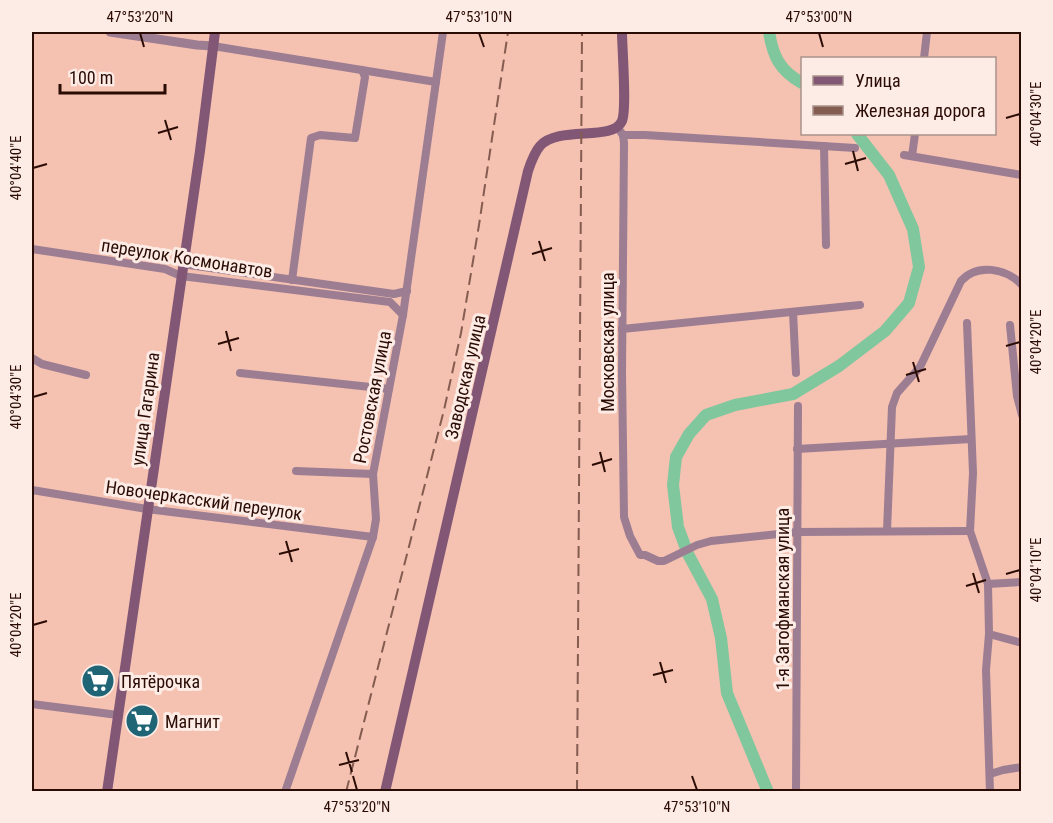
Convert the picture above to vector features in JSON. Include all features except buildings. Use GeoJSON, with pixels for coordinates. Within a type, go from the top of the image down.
{"type":"FeatureCollection","features":[{"type":"Feature","properties":{"kind":"main road","name":"улица Гагарина"},"geometry":{"type":"LineString","coordinates":[[107,792],[215,32]]}},
{"type":"Feature","properties":{"kind":"main road"},"geometry":{"type":"LineString","coordinates":[[620,131],[623,115],[622,32]]}},
{"type":"Feature","properties":{"kind":"main road","name":"Заводская улица"},"geometry":{"type":"LineString","coordinates":[[385,792],[531,161],[539,147],[557,135],[620,131]]}},
{"type":"Feature","properties":{"kind":"street"},"geometry":{"type":"LineString","coordinates":[[110,32],[436,82]]}},
{"type":"Feature","properties":{"kind":"street","name":"Ростовская улица"},"geometry":{"type":"LineString","coordinates":[[285,792],[373,537],[376,519],[373,474],[407,291],[443,32]]}},
{"type":"Feature","properties":{"kind":"street"},"geometry":{"type":"LineString","coordinates":[[924,57],[927,32]]}},
{"type":"Feature","properties":{"kind":"street"},"geometry":{"type":"LineString","coordinates":[[292,280],[311,138],[320,135],[355,138],[365,77],[362,70]]}},
{"type":"Feature","properties":{"kind":"street"},"geometry":{"type":"LineString","coordinates":[[620,131],[855,148]]}},
{"type":"Feature","properties":{"kind":"street","name":"Московская улица"},"geometry":{"type":"LineString","coordinates":[[620,131],[624,517],[630,536],[640,555],[664,561],[711,541],[797,532]]}},
{"type":"Feature","properties":{"kind":"street"},"geometry":{"type":"LineString","coordinates":[[915,135],[908,155],[1022,175]]}},
{"type":"Feature","properties":{"kind":"street"},"geometry":{"type":"LineString","coordinates":[[824,146],[826,245]]}},
{"type":"Feature","properties":{"kind":"street","name":"переулок Космонавтов"},"geometry":{"type":"LineString","coordinates":[[32,249],[165,268],[181,276],[390,302],[403,315]]}},
{"type":"Feature","properties":{"kind":"street"},"geometry":{"type":"LineString","coordinates":[[182,264],[394,294],[407,291]]}},
{"type":"Feature","properties":{"kind":"street"},"geometry":{"type":"LineString","coordinates":[[887,531],[892,407],[897,393],[920,367],[961,281],[967,274],[981,269],[998,271],[1016,278],[1022,285]]}},
{"type":"Feature","properties":{"kind":"street"},"geometry":{"type":"LineString","coordinates":[[622,329],[860,305]]}},
{"type":"Feature","properties":{"kind":"street"},"geometry":{"type":"LineString","coordinates":[[793,312],[796,373]]}},
{"type":"Feature","properties":{"kind":"street"},"geometry":{"type":"LineString","coordinates":[[968,323],[971,439],[970,531],[988,584],[989,634],[986,670],[990,792]]}},
{"type":"Feature","properties":{"kind":"street"},"geometry":{"type":"LineString","coordinates":[[1010,325],[1017,396],[1022,415]]}},
{"type":"Feature","properties":{"kind":"street"},"geometry":{"type":"LineString","coordinates":[[32,358],[42,364],[86,375]]}},
{"type":"Feature","properties":{"kind":"street"},"geometry":{"type":"LineString","coordinates":[[240,373],[389,389]]}},
{"type":"Feature","properties":{"kind":"street","name":"1-я Загофманская улица"},"geometry":{"type":"LineString","coordinates":[[796,792],[798,406]]}},
{"type":"Feature","properties":{"kind":"street"},"geometry":{"type":"LineString","coordinates":[[797,450],[971,439]]}},
{"type":"Feature","properties":{"kind":"street"},"geometry":{"type":"LineString","coordinates":[[296,471],[373,474]]}},
{"type":"Feature","properties":{"kind":"street","name":"Новочеркасский переулок"},"geometry":{"type":"LineString","coordinates":[[32,490],[147,509],[373,537]]}},
{"type":"Feature","properties":{"kind":"street"},"geometry":{"type":"LineString","coordinates":[[797,532],[970,531]]}},
{"type":"Feature","properties":{"kind":"street"},"geometry":{"type":"LineString","coordinates":[[988,584],[1022,582]]}},
{"type":"Feature","properties":{"kind":"street"},"geometry":{"type":"LineString","coordinates":[[989,634],[1022,643]]}},
{"type":"Feature","properties":{"kind":"street"},"geometry":{"type":"LineString","coordinates":[[32,704],[118,715]]}},
{"type":"Feature","properties":{"kind":"street"},"geometry":{"type":"LineString","coordinates":[[990,774],[1022,767]]}},
{"type":"Feature","properties":{"kind":"waterway"},"geometry":{"type":"LineString","coordinates":[[769,32],[778,62],[801,82]]}},
{"type":"Feature","properties":{"kind":"waterway"},"geometry":{"type":"LineString","coordinates":[[768,792],[727,693],[721,638],[712,599],[688,554],[678,527],[673,485],[676,457],[689,434],[706,415],[735,405],[793,394],[839,366],[885,331],[909,303],[919,267],[913,229],[889,175],[858,135]]}},
{"type":"Feature","properties":{"kind":"railway"},"geometry":{"type":"LineString","coordinates":[[346,792],[444,410],[461,333],[508,32]]}},
{"type":"Feature","properties":{"kind":"railway"},"geometry":{"type":"LineString","coordinates":[[577,792],[582,32]]}},
{"type":"Feature","properties":{"kind":"place","name":"Пятёрочка"},"geometry":{"type":"Point","coordinates":[98,681]}},
{"type":"Feature","properties":{"kind":"place","name":"Магнит"},"geometry":{"type":"Point","coordinates":[142,721]}}]}
